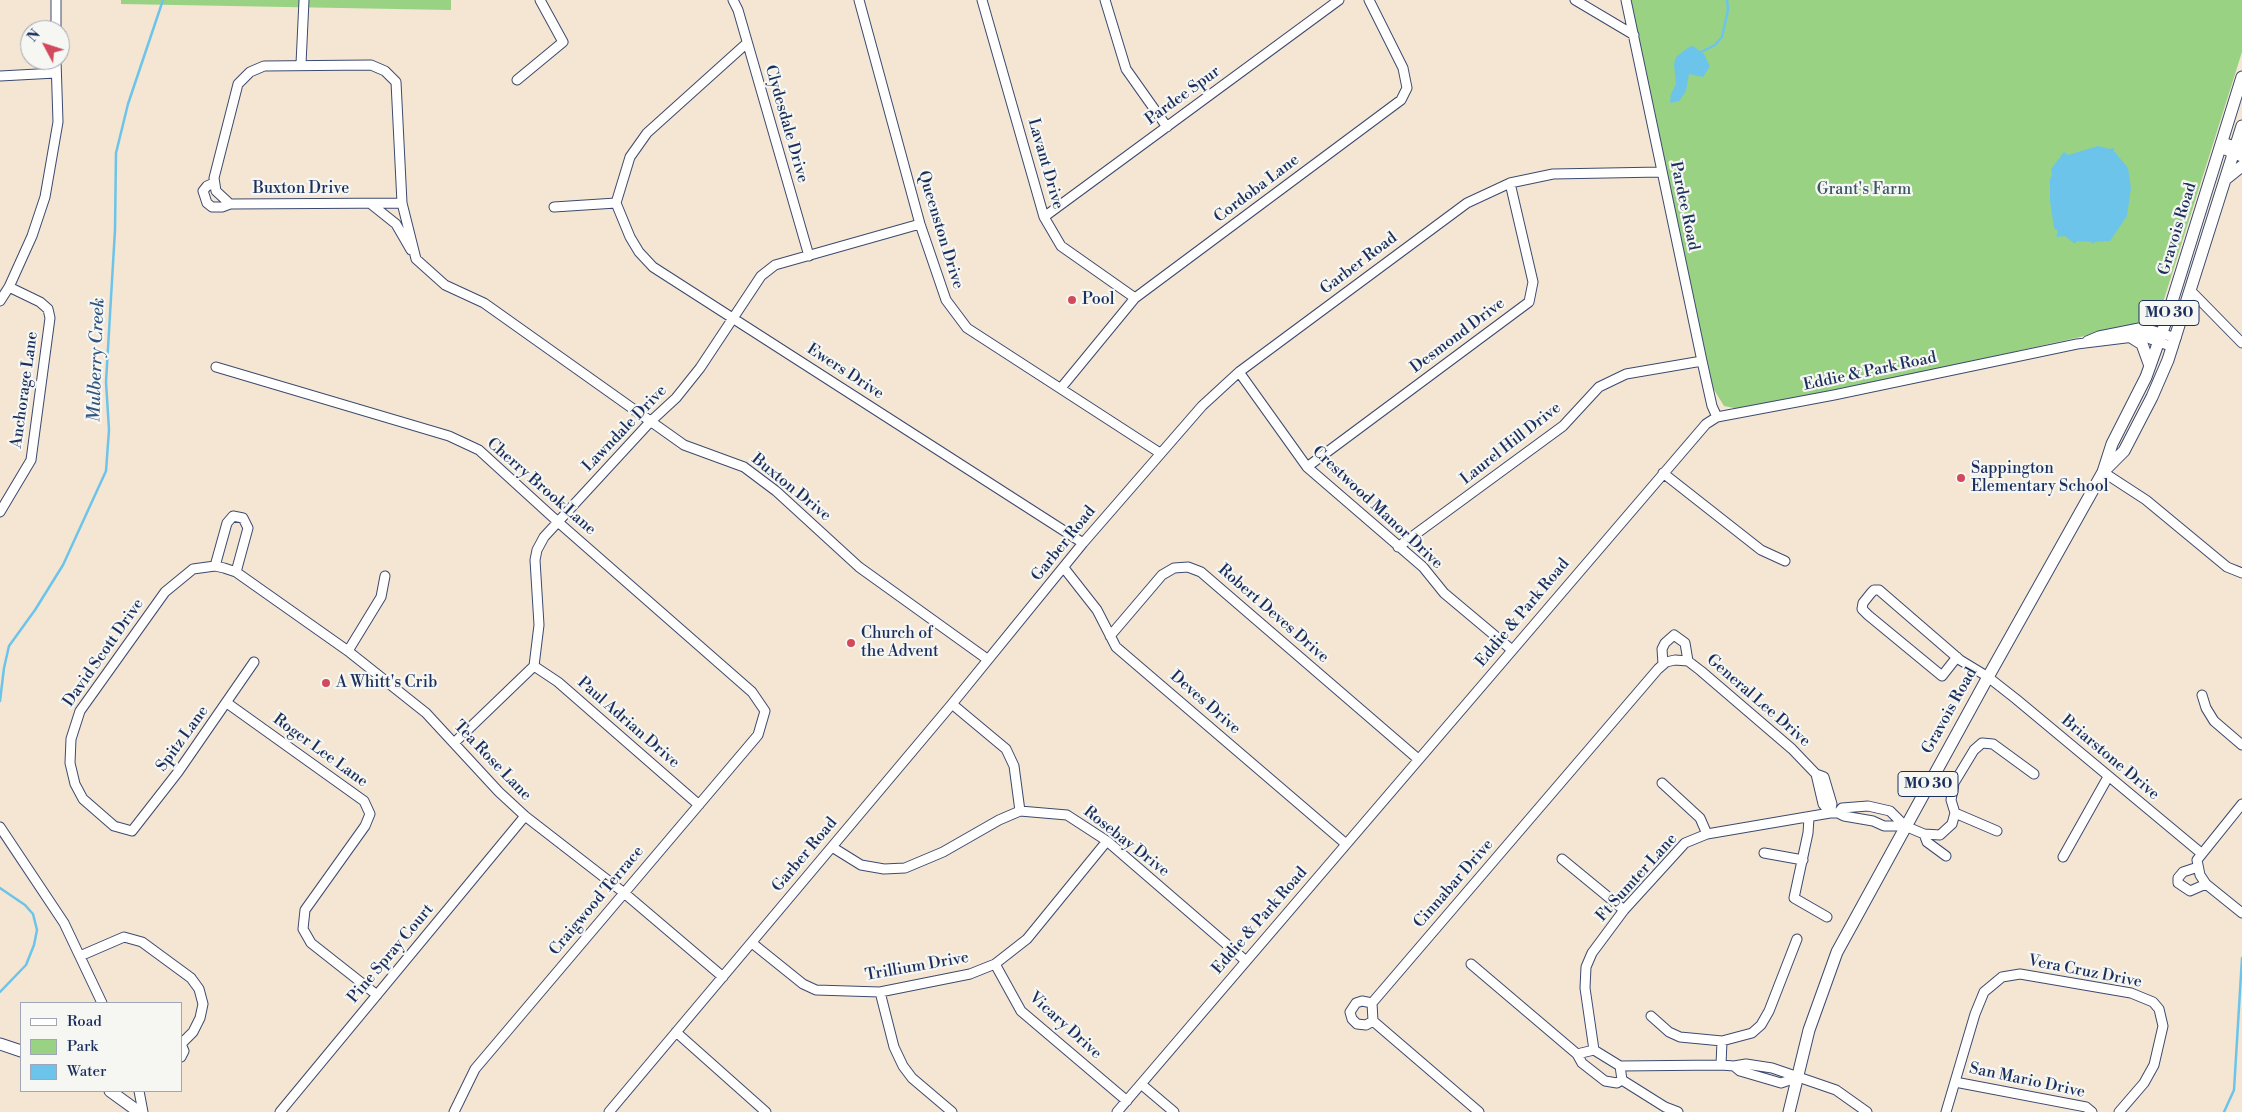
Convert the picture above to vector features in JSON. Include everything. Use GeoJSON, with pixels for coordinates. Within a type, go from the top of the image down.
{"type":"FeatureCollection","features":[{"type":"Feature","properties":{"kind":"main road","name":"Gravois Road"},"geometry":{"type":"LineString","coordinates":[[1789,1112],[1796,1078],[1818,1002],[1837,952],[1988,676],[2103,472],[2112,444],[2150,366],[2161,338],[2242,77]]}},
{"type":"Feature","properties":{"kind":"main road","name":"Gravois Road"},"geometry":{"type":"LineString","coordinates":[[2103,472],[2124,451],[2152,397],[2174,342],[2225,179],[2238,151],[2242,126]]}},
{"type":"Feature","properties":{"kind":"main road"},"geometry":{"type":"LineString","coordinates":[[2225,179],[2242,166]]}},
{"type":"Feature","properties":{"kind":"main road"},"geometry":{"type":"LineString","coordinates":[[2131,336],[2142,344],[2150,366]]}},
{"type":"Feature","properties":{"kind":"main road"},"geometry":{"type":"LineString","coordinates":[[0,1044],[20,1051]]}},
{"type":"Feature","properties":{"kind":"main road"},"geometry":{"type":"LineString","coordinates":[[111,1092],[139,1112]]}},
{"type":"Feature","properties":{"kind":"street"},"geometry":{"type":"LineString","coordinates":[[56,0],[56,20]]}},
{"type":"Feature","properties":{"kind":"street"},"geometry":{"type":"LineString","coordinates":[[304,0],[301,64],[371,66],[385,70],[396,82],[402,203],[416,259]]}},
{"type":"Feature","properties":{"kind":"street"},"geometry":{"type":"LineString","coordinates":[[517,80],[563,42],[540,0]]}},
{"type":"Feature","properties":{"kind":"street","name":"Clydesdale Drive"},"geometry":{"type":"LineString","coordinates":[[733,0],[738,10],[809,256]]}},
{"type":"Feature","properties":{"kind":"street","name":"Queenston Drive"},"geometry":{"type":"LineString","coordinates":[[859,0],[920,224],[946,300],[967,328],[1160,453]]}},
{"type":"Feature","properties":{"kind":"street","name":"Lavant Drive"},"geometry":{"type":"LineString","coordinates":[[982,0],[1044,216],[1061,246],[1135,298]]}},
{"type":"Feature","properties":{"kind":"street"},"geometry":{"type":"LineString","coordinates":[[1105,0],[1126,69],[1167,126]]}},
{"type":"Feature","properties":{"kind":"street","name":"Pardee Spur"},"geometry":{"type":"LineString","coordinates":[[1044,216],[1339,0]]}},
{"type":"Feature","properties":{"kind":"street","name":"Cordoba Lane"},"geometry":{"type":"LineString","coordinates":[[1061,388],[1135,298],[1401,100],[1408,88],[1403,68],[1369,0]]}},
{"type":"Feature","properties":{"kind":"street"},"geometry":{"type":"LineString","coordinates":[[1575,0],[1634,35]]}},
{"type":"Feature","properties":{"kind":"street","name":"Pardee Road"},"geometry":{"type":"LineString","coordinates":[[1626,0],[1661,172],[1716,417]]}},
{"type":"Feature","properties":{"kind":"street"},"geometry":{"type":"LineString","coordinates":[[554,207],[616,203],[630,158],[647,133],[747,43]]}},
{"type":"Feature","properties":{"kind":"street","name":"Buxton Drive"},"geometry":{"type":"LineString","coordinates":[[230,204],[216,191],[214,178],[238,84],[250,72],[264,66],[301,64]]}},
{"type":"Feature","properties":{"kind":"street"},"geometry":{"type":"LineString","coordinates":[[0,76],[56,73],[58,122],[45,197],[32,236],[9,287],[0,301]]}},
{"type":"Feature","properties":{"kind":"street"},"geometry":{"type":"LineString","coordinates":[[2221,145],[2238,151]]}},
{"type":"Feature","properties":{"kind":"street","name":"Garber Road"},"geometry":{"type":"LineString","coordinates":[[609,1112],[952,704],[1083,543],[1202,406],[1239,372],[1467,203],[1510,184],[1553,174],[1661,172]]}},
{"type":"Feature","properties":{"kind":"street","name":"Buxton Drive"},"geometry":{"type":"LineString","coordinates":[[214,183],[207,186],[203,191],[207,203],[212,207],[222,207],[230,204],[402,203]]}},
{"type":"Feature","properties":{"kind":"street","name":"Desmond Drive"},"geometry":{"type":"LineString","coordinates":[[1307,467],[1529,302],[1533,282],[1510,184]]}},
{"type":"Feature","properties":{"kind":"street","name":"Ewers Drive"},"geometry":{"type":"LineString","coordinates":[[616,203],[630,237],[639,252],[653,267],[1083,543]]}},
{"type":"Feature","properties":{"kind":"street","name":"Buxton Drive"},"geometry":{"type":"LineString","coordinates":[[372,204],[396,224],[416,259],[445,285],[484,303],[684,445],[744,467],[776,492],[859,567],[987,659]]}},
{"type":"Feature","properties":{"kind":"street","name":"Lawndale Drive"},"geometry":{"type":"LineString","coordinates":[[534,666],[539,625],[535,560],[537,550],[544,537],[650,422],[676,398],[700,368],[766,269],[920,224]]}},
{"type":"Feature","properties":{"kind":"street","name":"Anchorage Lane"},"geometry":{"type":"LineString","coordinates":[[0,512],[31,460],[50,318],[48,309],[40,302],[9,287]]}},
{"type":"Feature","properties":{"kind":"street"},"geometry":{"type":"LineString","coordinates":[[2190,290],[2242,343]]}},
{"type":"Feature","properties":{"kind":"street","name":"Eddie & Park Road"},"geometry":{"type":"LineString","coordinates":[[1117,1112],[1706,424],[1716,417],[1834,395],[2077,344],[2099,336],[2140,328],[2174,342]]}},
{"type":"Feature","properties":{"kind":"street","name":"Eddie & Park Road"},"geometry":{"type":"LineString","coordinates":[[2077,344],[2102,343],[2131,336],[2161,338]]}},
{"type":"Feature","properties":{"kind":"street","name":"Laurel Hill Drive"},"geometry":{"type":"LineString","coordinates":[[1398,546],[1563,426],[1599,387],[1626,374],[1702,361]]}},
{"type":"Feature","properties":{"kind":"street","name":"Cherry Brook Lane"},"geometry":{"type":"LineString","coordinates":[[216,366],[456,440],[479,450],[752,692],[765,712]]}},
{"type":"Feature","properties":{"kind":"street","name":"Crestwood Manor Drive"},"geometry":{"type":"LineString","coordinates":[[1239,372],[1307,467],[1422,567],[1444,592],[1512,650]]}},
{"type":"Feature","properties":{"kind":"street"},"geometry":{"type":"LineString","coordinates":[[2103,472],[2146,500],[2228,567],[2242,573]]}},
{"type":"Feature","properties":{"kind":"street"},"geometry":{"type":"LineString","coordinates":[[1663,474],[1761,550],[1785,561]]}},
{"type":"Feature","properties":{"kind":"street"},"geometry":{"type":"LineString","coordinates":[[220,567],[227,523],[233,516],[243,518],[248,528],[236,572]]}},
{"type":"Feature","properties":{"kind":"street","name":"Tea Rose Lane"},"geometry":{"type":"LineString","coordinates":[[220,567],[236,572],[348,651],[426,713],[499,792],[525,816],[623,892],[723,977]]}},
{"type":"Feature","properties":{"kind":"street","name":"David Scott Drive"},"geometry":{"type":"LineString","coordinates":[[132,831],[123,830],[109,822],[83,799],[75,784],[70,763],[74,725],[80,712],[165,592],[193,569],[220,567]]}},
{"type":"Feature","properties":{"kind":"street","name":"Robert Deves Drive"},"geometry":{"type":"LineString","coordinates":[[1110,636],[1162,575],[1174,568],[1188,567],[1201,572],[1418,759]]}},
{"type":"Feature","properties":{"kind":"street","name":"Deves Drive"},"geometry":{"type":"LineString","coordinates":[[1064,568],[1097,610],[1116,647],[1346,844]]}},
{"type":"Feature","properties":{"kind":"street"},"geometry":{"type":"LineString","coordinates":[[348,651],[382,596],[385,576]]}},
{"type":"Feature","properties":{"kind":"street","name":"Briarstone Drive"},"geometry":{"type":"LineString","coordinates":[[1957,657],[1942,676],[1868,615],[1862,609],[1864,603],[1874,590],[1879,590],[1957,657],[1988,676],[2201,853]]}},
{"type":"Feature","properties":{"kind":"street"},"geometry":{"type":"LineString","coordinates":[[1663,664],[1662,649],[1664,643],[1674,635],[1685,643],[1688,661]]}},
{"type":"Feature","properties":{"kind":"street","name":"General Lee Drive"},"geometry":{"type":"LineString","coordinates":[[1663,664],[1675,660],[1688,661],[1792,749],[1816,774],[1824,777],[1834,813]]}},
{"type":"Feature","properties":{"kind":"street","name":"Spitz Lane"},"geometry":{"type":"LineString","coordinates":[[132,831],[145,817],[254,662]]}},
{"type":"Feature","properties":{"kind":"street","name":"Cinnabar Drive"},"geometry":{"type":"LineString","coordinates":[[1372,1003],[1663,664]]}},
{"type":"Feature","properties":{"kind":"street"},"geometry":{"type":"LineString","coordinates":[[454,743],[534,666]]}},
{"type":"Feature","properties":{"kind":"street","name":"Paul Adrian Drive"},"geometry":{"type":"LineString","coordinates":[[534,666],[558,682],[699,805]]}},
{"type":"Feature","properties":{"kind":"street"},"geometry":{"type":"LineString","coordinates":[[2202,695],[2206,708],[2214,721],[2242,745]]}},
{"type":"Feature","properties":{"kind":"street","name":"Roger Lee Lane"},"geometry":{"type":"LineString","coordinates":[[227,703],[364,801],[370,814],[365,826],[305,910],[303,929],[311,943],[377,994]]}},
{"type":"Feature","properties":{"kind":"street"},"geometry":{"type":"LineString","coordinates":[[952,704],[1006,750],[1014,766],[1020,811]]}},
{"type":"Feature","properties":{"kind":"street","name":"Craigwood Terrace"},"geometry":{"type":"LineString","coordinates":[[454,1112],[475,1069],[623,892],[758,735],[765,712]]}},
{"type":"Feature","properties":{"kind":"street"},"geometry":{"type":"LineString","coordinates":[[1905,826],[1924,834],[1940,835],[1952,824],[1955,813],[1951,800],[1954,783],[1974,750],[1982,743],[1993,744],[2034,774]]}},
{"type":"Feature","properties":{"kind":"street"},"geometry":{"type":"LineString","coordinates":[[2063,857],[2108,777]]}},
{"type":"Feature","properties":{"kind":"street"},"geometry":{"type":"LineString","coordinates":[[1662,783],[1700,818],[1707,834]]}},
{"type":"Feature","properties":{"kind":"street"},"geometry":{"type":"LineString","coordinates":[[2241,912],[2206,884],[2200,875],[2198,860],[2201,853],[2242,804]]}},
{"type":"Feature","properties":{"kind":"street","name":"Ft Sumter Lane"},"geometry":{"type":"LineString","coordinates":[[1594,1050],[1585,988],[1586,967],[1592,953],[1624,910],[1685,843],[1707,834],[1834,813],[1842,808],[1868,806],[1890,810],[1905,826]]}},
{"type":"Feature","properties":{"kind":"street","name":"Rosebay Drive"},"geometry":{"type":"LineString","coordinates":[[832,847],[861,865],[884,869],[905,868],[942,852],[998,820],[1020,811],[1067,815],[1106,841],[1246,961]]}},
{"type":"Feature","properties":{"kind":"street","name":"Ft Sumter Lane"},"geometry":{"type":"LineString","coordinates":[[1834,813],[1873,821],[1884,826],[1905,826]]}},
{"type":"Feature","properties":{"kind":"street"},"geometry":{"type":"LineString","coordinates":[[1955,813],[1997,831]]}},
{"type":"Feature","properties":{"kind":"street","name":"Pine Spray Court"},"geometry":{"type":"LineString","coordinates":[[280,1112],[525,816]]}},
{"type":"Feature","properties":{"kind":"street"},"geometry":{"type":"LineString","coordinates":[[1808,818],[1808,833],[1794,898],[1827,917]]}},
{"type":"Feature","properties":{"kind":"street"},"geometry":{"type":"LineString","coordinates":[[0,827],[54,907],[102,1002]]}},
{"type":"Feature","properties":{"kind":"street"},"geometry":{"type":"LineString","coordinates":[[1924,834],[1927,842],[1946,856]]}},
{"type":"Feature","properties":{"kind":"street","name":"Trillium Drive"},"geometry":{"type":"LineString","coordinates":[[752,943],[803,984],[840,992],[880,992],[970,974],[995,964],[1027,939],[1106,841]]}},
{"type":"Feature","properties":{"kind":"street"},"geometry":{"type":"LineString","coordinates":[[1764,853],[1803,860]]}},
{"type":"Feature","properties":{"kind":"street"},"geometry":{"type":"LineString","coordinates":[[1562,859],[1624,910]]}},
{"type":"Feature","properties":{"kind":"street"},"geometry":{"type":"LineString","coordinates":[[2198,867],[2183,872],[2178,878],[2178,883],[2190,891],[2206,884]]}},
{"type":"Feature","properties":{"kind":"street"},"geometry":{"type":"LineString","coordinates":[[80,956],[124,937],[142,942],[191,978],[199,989],[203,1004],[196,1025],[182,1043]]}},
{"type":"Feature","properties":{"kind":"street"},"geometry":{"type":"LineString","coordinates":[[1651,1016],[1669,1032],[1680,1037],[1722,1041],[1752,1033],[1761,1025],[1769,1011],[1797,939]]}},
{"type":"Feature","properties":{"kind":"street","name":"Vicary Drive"},"geometry":{"type":"LineString","coordinates":[[995,964],[1021,1011],[1127,1101]]}},
{"type":"Feature","properties":{"kind":"street"},"geometry":{"type":"LineString","coordinates":[[1471,964],[1577,1054],[1582,1063],[1605,1081],[1617,1083],[1622,1080]]}},
{"type":"Feature","properties":{"kind":"street","name":"Vera Cruz Drive"},"geometry":{"type":"LineString","coordinates":[[1955,1082],[1984,992],[2002,977],[2020,974],[2131,993],[2153,1002],[2159,1009],[2163,1026],[2154,1065],[2144,1083],[2119,1112]]}},
{"type":"Feature","properties":{"kind":"street"},"geometry":{"type":"LineString","coordinates":[[880,992],[891,1039],[903,1066],[912,1078],[952,1112]]}},
{"type":"Feature","properties":{"kind":"street"},"geometry":{"type":"LineString","coordinates":[[1373,1021],[1366,1025],[1357,1024],[1352,1019],[1350,1012],[1356,1003],[1362,1001],[1372,1003],[1373,1021],[1479,1112]]}},
{"type":"Feature","properties":{"kind":"street"},"geometry":{"type":"LineString","coordinates":[[676,1032],[766,1112]]}},
{"type":"Feature","properties":{"kind":"street"},"geometry":{"type":"LineString","coordinates":[[1721,1065],[1722,1041]]}},
{"type":"Feature","properties":{"kind":"street"},"geometry":{"type":"LineString","coordinates":[[1577,1054],[1594,1050],[1620,1066],[1721,1065],[1734,1066],[1740,1071],[1781,1082],[1796,1078],[1836,1090],[1866,1112]]}},
{"type":"Feature","properties":{"kind":"street"},"geometry":{"type":"LineString","coordinates":[[1620,1066],[1622,1080],[1665,1107],[1678,1112]]}},
{"type":"Feature","properties":{"kind":"street"},"geometry":{"type":"LineString","coordinates":[[1946,1112],[1955,1082]]}},
{"type":"Feature","properties":{"kind":"street","name":"San Mario Drive"},"geometry":{"type":"LineString","coordinates":[[1955,1082],[2086,1107],[2092,1112]]}},
{"type":"Feature","properties":{"kind":"street"},"geometry":{"type":"LineString","coordinates":[[1141,1084],[1174,1112]]}},
{"type":"Feature","properties":{"kind":"street"},"geometry":{"type":"LineString","coordinates":[[139,1092],[143,1112]]}},
{"type":"Feature","properties":{"kind":"green space"},"geometry":{"type":"Polygon","coordinates":[[[121,0],[451,0],[451,10],[121,4],[121,0]]]}},
{"type":"Feature","properties":{"kind":"green space","name":"Grant's Farm"},"geometry":{"type":"Polygon","coordinates":[[[1630,0],[2242,0],[2242,52],[2160,312],[2155,318],[2147,322],[1955,365],[1739,409],[1724,406],[1713,388],[1630,0]]]}},
{"type":"Feature","properties":{"kind":"water"},"geometry":{"type":"Polygon","coordinates":[[[1693,46],[1704,54],[1710,66],[1703,77],[1689,74],[1686,91],[1679,101],[1670,103],[1671,94],[1676,84],[1674,64],[1676,57],[1693,46]]]}},
{"type":"Feature","properties":{"kind":"water"},"geometry":{"type":"Polygon","coordinates":[[[2098,146],[2114,148],[2114,151],[2128,168],[2131,188],[2127,216],[2110,241],[2095,242],[2093,244],[2091,242],[2077,241],[2075,244],[2065,236],[2056,237],[2058,231],[2054,228],[2050,201],[2051,169],[2064,152],[2068,155],[2098,146]]]}},
{"type":"Feature","properties":{"kind":"waterway","name":"Mulberry Creek"},"geometry":{"type":"LineString","coordinates":[[0,701],[9,646],[35,610],[63,565],[106,471],[109,430],[106,382],[115,230],[116,153],[128,104],[163,0]]}},
{"type":"Feature","properties":{"kind":"waterway"},"geometry":{"type":"LineString","coordinates":[[1701,52],[1715,45],[1722,37],[1728,10],[1727,0]]}},
{"type":"Feature","properties":{"kind":"waterway","name":"Mulberry Creek"},"geometry":{"type":"LineString","coordinates":[[0,888],[25,905],[33,914],[37,930],[34,945],[26,965],[0,992]]}},
{"type":"Feature","properties":{"kind":"waterway"},"geometry":{"type":"LineString","coordinates":[[2224,1112],[2234,1090],[2242,958]]}},
{"type":"Feature","properties":{"kind":"place","name":"Pool"},"geometry":{"type":"Point","coordinates":[1072,300]}},
{"type":"Feature","properties":{"kind":"place","name":"Sappington Elementary School"},"geometry":{"type":"Point","coordinates":[1961,478]}},
{"type":"Feature","properties":{"kind":"place","name":"Church of the Advent"},"geometry":{"type":"Point","coordinates":[851,643]}},
{"type":"Feature","properties":{"kind":"place","name":"A Whitt's Crib"},"geometry":{"type":"Point","coordinates":[326,683]}}]}
